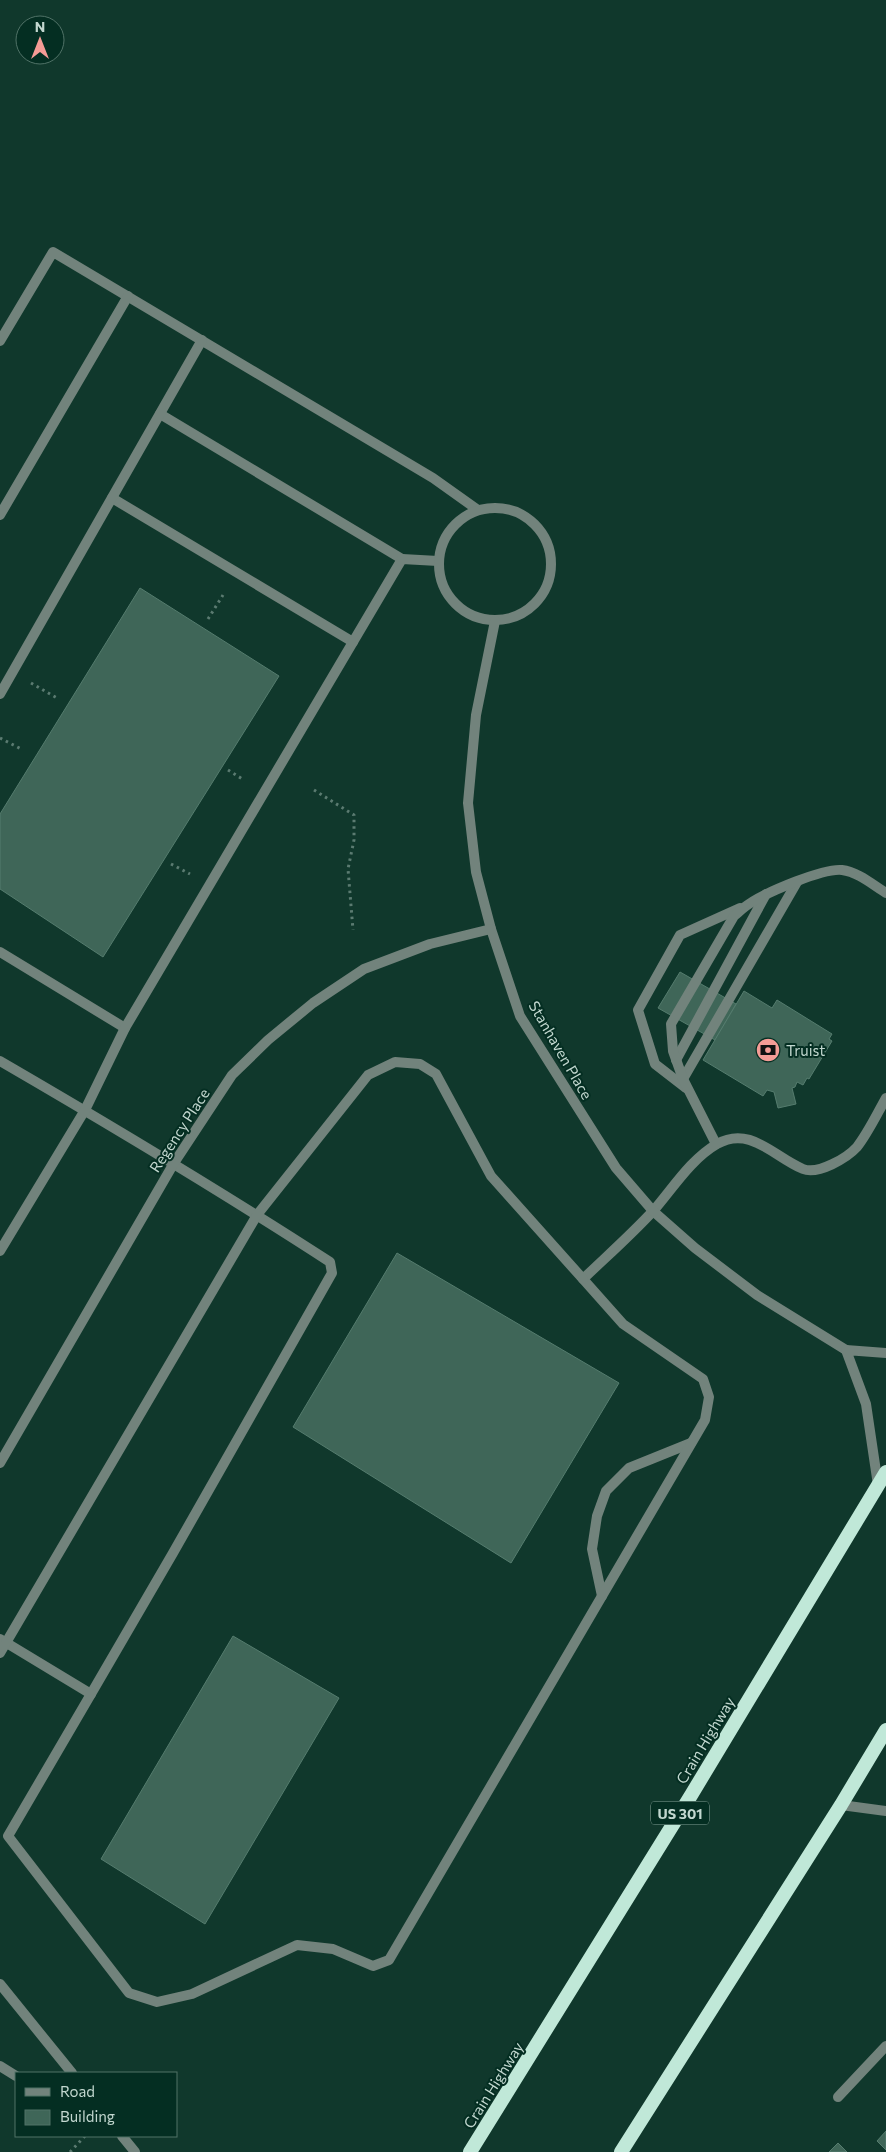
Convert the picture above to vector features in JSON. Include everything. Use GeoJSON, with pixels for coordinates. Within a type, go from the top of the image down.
{"type":"FeatureCollection","features":[{"type":"Feature","properties":{"kind":"highway","name":"Crain Highway"},"geometry":{"type":"LineString","coordinates":[[470,2152],[674,1822],[886,1472]]}},
{"type":"Feature","properties":{"kind":"highway"},"geometry":{"type":"LineString","coordinates":[[621,2152],[841,1805],[886,1730]]}},
{"type":"Feature","properties":{"kind":"street"},"geometry":{"type":"LineString","coordinates":[[0,341],[52,252],[433,478],[478,510]]}},
{"type":"Feature","properties":{"kind":"street"},"geometry":{"type":"LineString","coordinates":[[0,515],[128,296]]}},
{"type":"Feature","properties":{"kind":"street"},"geometry":{"type":"LineString","coordinates":[[0,694],[202,340]]}},
{"type":"Feature","properties":{"kind":"street"},"geometry":{"type":"LineString","coordinates":[[160,414],[402,559],[438,561]]}},
{"type":"Feature","properties":{"kind":"street"},"geometry":{"type":"LineString","coordinates":[[112,498],[353,642]]}},
{"type":"Feature","properties":{"kind":"street"},"geometry":{"type":"LineString","coordinates":[[497,508],[516,512],[533,522],[545,538],[551,556],[551,575],[544,593],[531,608],[515,617],[495,621],[477,618],[461,610],[448,596],[440,579],[438,561],[442,544],[450,530],[463,518],[478,510],[497,508]]}},
{"type":"Feature","properties":{"kind":"street"},"geometry":{"type":"LineString","coordinates":[[0,1252],[85,1110],[125,1028],[402,559]]}},
{"type":"Feature","properties":{"kind":"street","name":"Stanhaven Place"},"geometry":{"type":"LineString","coordinates":[[495,621],[476,715],[468,803],[476,872],[491,929],[520,1016],[616,1168],[653,1211],[695,1248],[757,1295],[846,1350],[886,1354]]}},
{"type":"Feature","properties":{"kind":"street"},"geometry":{"type":"LineString","coordinates":[[689,1090],[655,1064],[638,1010],[680,935],[766,894],[829,871],[841,870],[852,872],[886,893]]}},
{"type":"Feature","properties":{"kind":"street"},"geometry":{"type":"LineString","coordinates":[[683,1079],[797,882]]}},
{"type":"Feature","properties":{"kind":"street"},"geometry":{"type":"LineString","coordinates":[[676,1060],[766,894]]}},
{"type":"Feature","properties":{"kind":"street"},"geometry":{"type":"LineString","coordinates":[[716,1144],[683,1079],[673,1051],[671,1024],[734,916],[750,903]]}},
{"type":"Feature","properties":{"kind":"street","name":"Regency Place"},"geometry":{"type":"LineString","coordinates":[[0,1463],[174,1163],[232,1075],[268,1040],[313,1003],[364,969],[430,944],[491,929]]}},
{"type":"Feature","properties":{"kind":"street"},"geometry":{"type":"LineString","coordinates":[[0,952],[125,1028]]}},
{"type":"Feature","properties":{"kind":"street"},"geometry":{"type":"LineString","coordinates":[[0,1061],[174,1163],[257,1215],[330,1262],[332,1273],[173,1554],[8,1836]]}},
{"type":"Feature","properties":{"kind":"street"},"geometry":{"type":"LineString","coordinates":[[0,1654],[3,1641],[257,1215],[368,1075],[395,1062],[420,1064],[436,1074],[491,1176],[623,1324],[703,1379],[708,1397],[705,1420],[389,1960],[373,1966],[333,1949],[297,1945],[192,1994],[158,2002],[129,1993],[0,1827]]}},
{"type":"Feature","properties":{"kind":"street"},"geometry":{"type":"LineString","coordinates":[[583,1279],[653,1211],[692,1166],[716,1144],[727,1139],[751,1139],[804,1170],[825,1168],[844,1159],[857,1146],[886,1098]]}},
{"type":"Feature","properties":{"kind":"street"},"geometry":{"type":"LineString","coordinates":[[846,1350],[866,1404],[878,1485]]}},
{"type":"Feature","properties":{"kind":"street"},"geometry":{"type":"LineString","coordinates":[[602,1596],[592,1549],[597,1516],[606,1491],[629,1468],[692,1443]]}},
{"type":"Feature","properties":{"kind":"street"},"geometry":{"type":"LineString","coordinates":[[3,1641],[91,1694]]}},
{"type":"Feature","properties":{"kind":"street"},"geometry":{"type":"LineString","coordinates":[[841,1805],[886,1812]]}},
{"type":"Feature","properties":{"kind":"street"},"geometry":{"type":"LineString","coordinates":[[0,1984],[71,2072]]}},
{"type":"Feature","properties":{"kind":"street"},"geometry":{"type":"LineString","coordinates":[[838,2097],[886,2046]]}},
{"type":"Feature","properties":{"kind":"street"},"geometry":{"type":"LineString","coordinates":[[0,2066],[15,2075]]}},
{"type":"Feature","properties":{"kind":"street"},"geometry":{"type":"LineString","coordinates":[[123,2137],[136,2152]]}},
{"type":"Feature","properties":{"kind":"path"},"geometry":{"type":"LineString","coordinates":[[208,619],[223,595]]}},
{"type":"Feature","properties":{"kind":"path"},"geometry":{"type":"LineString","coordinates":[[0,738],[23,750]]}},
{"type":"Feature","properties":{"kind":"path"},"geometry":{"type":"LineString","coordinates":[[228,770],[251,784]]}},
{"type":"Feature","properties":{"kind":"path"},"geometry":{"type":"LineString","coordinates":[[314,790],[354,815],[354,840],[348,870],[353,930]]}},
{"type":"Feature","properties":{"kind":"path"},"geometry":{"type":"LineString","coordinates":[[70,2152],[84,2137]]}},
{"type":"Feature","properties":{"kind":"building"},"geometry":{"type":"Polygon","coordinates":[[[140,588],[279,676],[103,957],[0,889],[0,814],[140,588]]]}},
{"type":"Feature","properties":{"kind":"building"},"geometry":{"type":"Polygon","coordinates":[[[680,972],[736,1004],[715,1040],[658,1008],[680,972]]]}},
{"type":"Feature","properties":{"kind":"building","name":"Truist"},"geometry":{"type":"Polygon","coordinates":[[[744,991],[772,1008],[777,1000],[832,1034],[829,1039],[832,1041],[809,1079],[807,1078],[803,1085],[797,1082],[795,1087],[792,1088],[796,1104],[778,1108],[774,1092],[767,1090],[763,1096],[703,1060],[744,991]]]}},
{"type":"Feature","properties":{"kind":"building"},"geometry":{"type":"Polygon","coordinates":[[[397,1253],[619,1383],[511,1563],[293,1427],[397,1253]]]}},
{"type":"Feature","properties":{"kind":"building"},"geometry":{"type":"Polygon","coordinates":[[[233,1636],[339,1698],[205,1924],[101,1859],[233,1636]]]}},
{"type":"Feature","properties":{"kind":"building"},"geometry":{"type":"Polygon","coordinates":[[[886,2131],[886,2150],[877,2141],[886,2131]]]}},
{"type":"Feature","properties":{"kind":"building"},"geometry":{"type":"Polygon","coordinates":[[[838,2143],[847,2152],[829,2152],[838,2143]]]}},
{"type":"Feature","properties":{"kind":"place","name":"Truist"},"geometry":{"type":"Point","coordinates":[768,1050]}}]}
